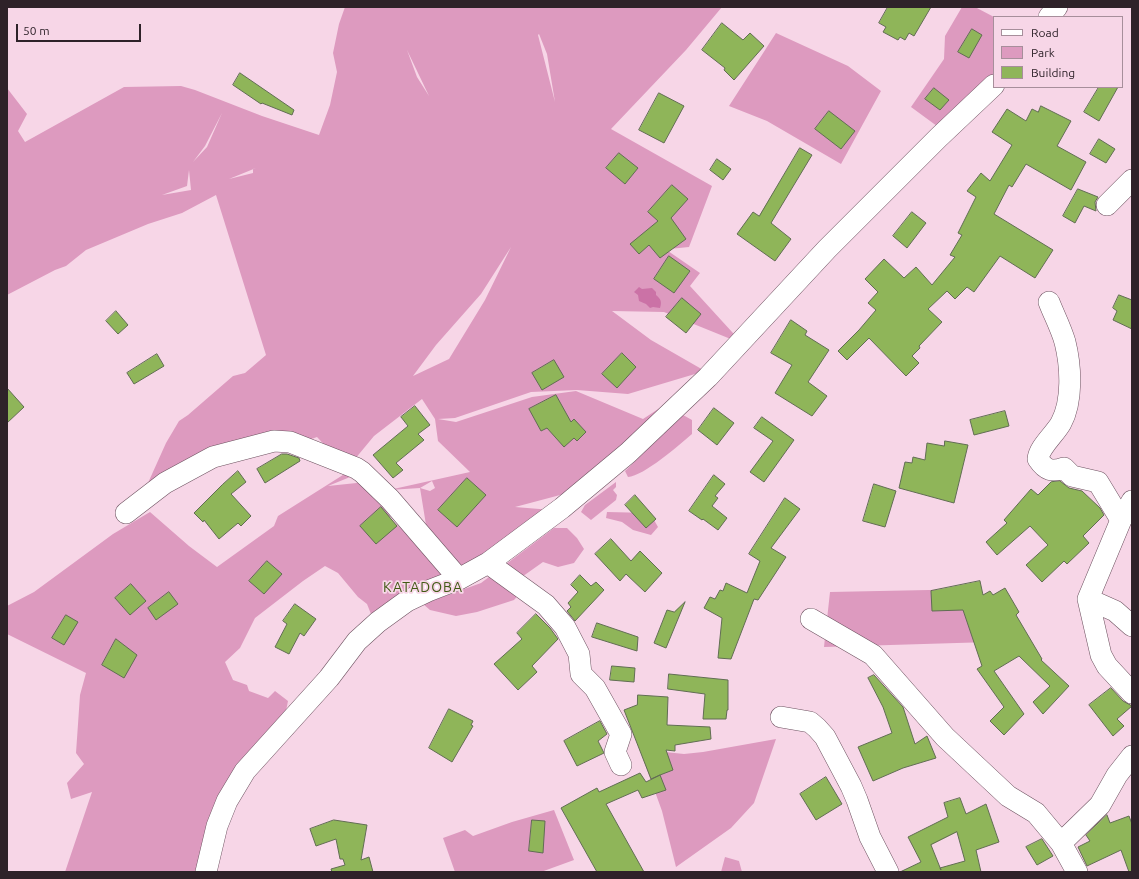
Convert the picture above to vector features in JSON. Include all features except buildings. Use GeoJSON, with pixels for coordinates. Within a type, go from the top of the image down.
{"type":"FeatureCollection","features":[{"type":"Feature","properties":{"kind":"street"},"geometry":{"type":"LineString","coordinates":[[1050,16],[1057,7]]}},
{"type":"Feature","properties":{"kind":"street"},"geometry":{"type":"LineString","coordinates":[[206,872],[217,826],[227,801],[242,776],[329,678],[358,641],[378,622],[407,601],[459,579],[488,563],[562,508],[628,453],[708,377],[827,249],[939,137],[993,86]]}},
{"type":"Feature","properties":{"kind":"street"},"geometry":{"type":"LineString","coordinates":[[1108,205],[1132,180]]}},
{"type":"Feature","properties":{"kind":"street"},"geometry":{"type":"LineString","coordinates":[[1049,302],[1065,342],[1070,390],[1068,405],[1062,422],[1040,451],[1038,457],[1039,461],[1048,469],[1054,471],[1064,468],[1072,476],[1098,482],[1121,520]]}},
{"type":"Feature","properties":{"kind":"street"},"geometry":{"type":"LineString","coordinates":[[126,513],[165,483],[213,457],[267,442],[290,442],[356,468],[362,472],[390,499],[459,579]]}},
{"type":"Feature","properties":{"kind":"street"},"geometry":{"type":"LineString","coordinates":[[1132,501],[1121,520],[1088,599],[1101,655],[1107,666],[1132,693]]}},
{"type":"Feature","properties":{"kind":"street"},"geometry":{"type":"LineString","coordinates":[[488,563],[546,605],[565,627],[579,654],[581,674],[595,688],[621,734],[614,752],[621,765]]}},
{"type":"Feature","properties":{"kind":"street"},"geometry":{"type":"LineString","coordinates":[[1088,599],[1115,611],[1132,626]]}},
{"type":"Feature","properties":{"kind":"street"},"geometry":{"type":"LineString","coordinates":[[811,619],[873,655],[945,736],[1008,796],[1036,813],[1061,843],[1077,872]]}},
{"type":"Feature","properties":{"kind":"street"},"geometry":{"type":"LineString","coordinates":[[780,717],[810,722],[825,737],[851,786],[870,837],[888,872]]}},
{"type":"Feature","properties":{"kind":"street"},"geometry":{"type":"LineString","coordinates":[[1061,843],[1100,805],[1117,775],[1132,756]]}},
{"type":"Feature","properties":{"kind":"green space"},"geometry":{"type":"Polygon","coordinates":[[[345,7],[722,7],[686,50],[611,129],[712,186],[689,247],[669,249],[668,251],[700,273],[690,286],[743,344],[664,312],[612,311],[651,340],[705,371],[628,394],[577,390],[531,392],[455,418],[438,419],[456,422],[532,397],[576,391],[643,419],[713,373],[594,486],[515,507],[564,511],[387,608],[371,614],[367,604],[358,597],[338,573],[325,566],[303,581],[255,618],[240,648],[225,662],[233,680],[247,685],[249,691],[268,698],[275,691],[288,701],[285,716],[239,769],[197,872],[65,872],[92,792],[71,799],[67,783],[84,764],[76,753],[80,695],[86,673],[7,634],[7,606],[34,592],[113,534],[150,512],[189,546],[217,567],[274,526],[278,516],[354,468],[360,473],[328,486],[366,482],[393,499],[390,519],[439,561],[427,531],[420,488],[389,490],[470,472],[438,441],[435,419],[422,399],[374,436],[350,465],[333,454],[317,437],[303,442],[239,453],[140,504],[166,443],[179,421],[233,376],[245,373],[266,355],[216,195],[182,213],[148,224],[86,250],[66,266],[55,270],[7,295],[7,88],[27,114],[18,131],[25,142],[124,87],[181,86],[319,135],[330,105],[337,72],[333,53],[339,24],[345,7]],[[539,34],[538,35],[555,102],[547,54],[539,34]],[[407,50],[417,77],[429,96],[407,50]],[[222,113],[205,146],[193,162],[207,147],[222,113]],[[253,169],[229,179],[253,173],[253,169]],[[189,170],[187,186],[162,195],[191,190],[189,170]],[[511,247],[481,294],[436,345],[413,376],[449,359],[485,300],[511,247]],[[432,481],[420,488],[430,491],[435,488],[432,481]]]}},
{"type":"Feature","properties":{"kind":"green space"},"geometry":{"type":"Polygon","coordinates":[[[962,7],[975,7],[993,16],[993,82],[941,129],[911,107],[944,59],[945,36],[962,7]]]}},
{"type":"Feature","properties":{"kind":"green space"},"geometry":{"type":"Polygon","coordinates":[[[776,33],[848,66],[881,91],[841,164],[767,121],[729,106],[776,33]]]}},
{"type":"Feature","properties":{"kind":"green space"},"geometry":{"type":"Polygon","coordinates":[[[683,415],[692,420],[692,434],[652,466],[628,477],[625,471],[683,415]]]}},
{"type":"Feature","properties":{"kind":"green space"},"geometry":{"type":"Polygon","coordinates":[[[616,482],[616,487],[613,490],[617,495],[616,500],[591,520],[581,512],[585,505],[616,482]]]}},
{"type":"Feature","properties":{"kind":"green space"},"geometry":{"type":"Polygon","coordinates":[[[607,512],[650,513],[658,527],[651,535],[633,530],[622,522],[606,518],[607,512]]]}},
{"type":"Feature","properties":{"kind":"green space"},"geometry":{"type":"Polygon","coordinates":[[[554,528],[567,528],[577,538],[584,549],[574,563],[558,567],[543,562],[519,579],[523,590],[514,600],[477,612],[456,616],[430,610],[423,604],[481,583],[554,528]]]}},
{"type":"Feature","properties":{"kind":"green space"},"geometry":{"type":"Polygon","coordinates":[[[978,589],[990,642],[824,647],[830,592],[978,589]]]}},
{"type":"Feature","properties":{"kind":"green space"},"geometry":{"type":"Polygon","coordinates":[[[776,739],[754,803],[731,828],[676,867],[662,811],[642,756],[665,752],[684,754],[703,752],[776,739]]]}},
{"type":"Feature","properties":{"kind":"green space"},"geometry":{"type":"Polygon","coordinates":[[[554,810],[574,860],[541,872],[455,872],[443,838],[465,830],[473,836],[512,822],[554,810]]]}},
{"type":"Feature","properties":{"kind":"green space"},"geometry":{"type":"Polygon","coordinates":[[[725,857],[739,861],[742,872],[721,872],[725,857]]]}},
{"type":"Feature","properties":{"kind":"shaded area"},"geometry":{"type":"Polygon","coordinates":[[[639,287],[642,289],[652,288],[656,292],[656,295],[661,301],[660,308],[650,308],[646,304],[639,301],[638,295],[634,292],[639,287]]]}},
{"type":"Feature","properties":{"kind":"district","name":"KATADOBA"},"geometry":{"type":"Point","coordinates":[423,587]}}]}
